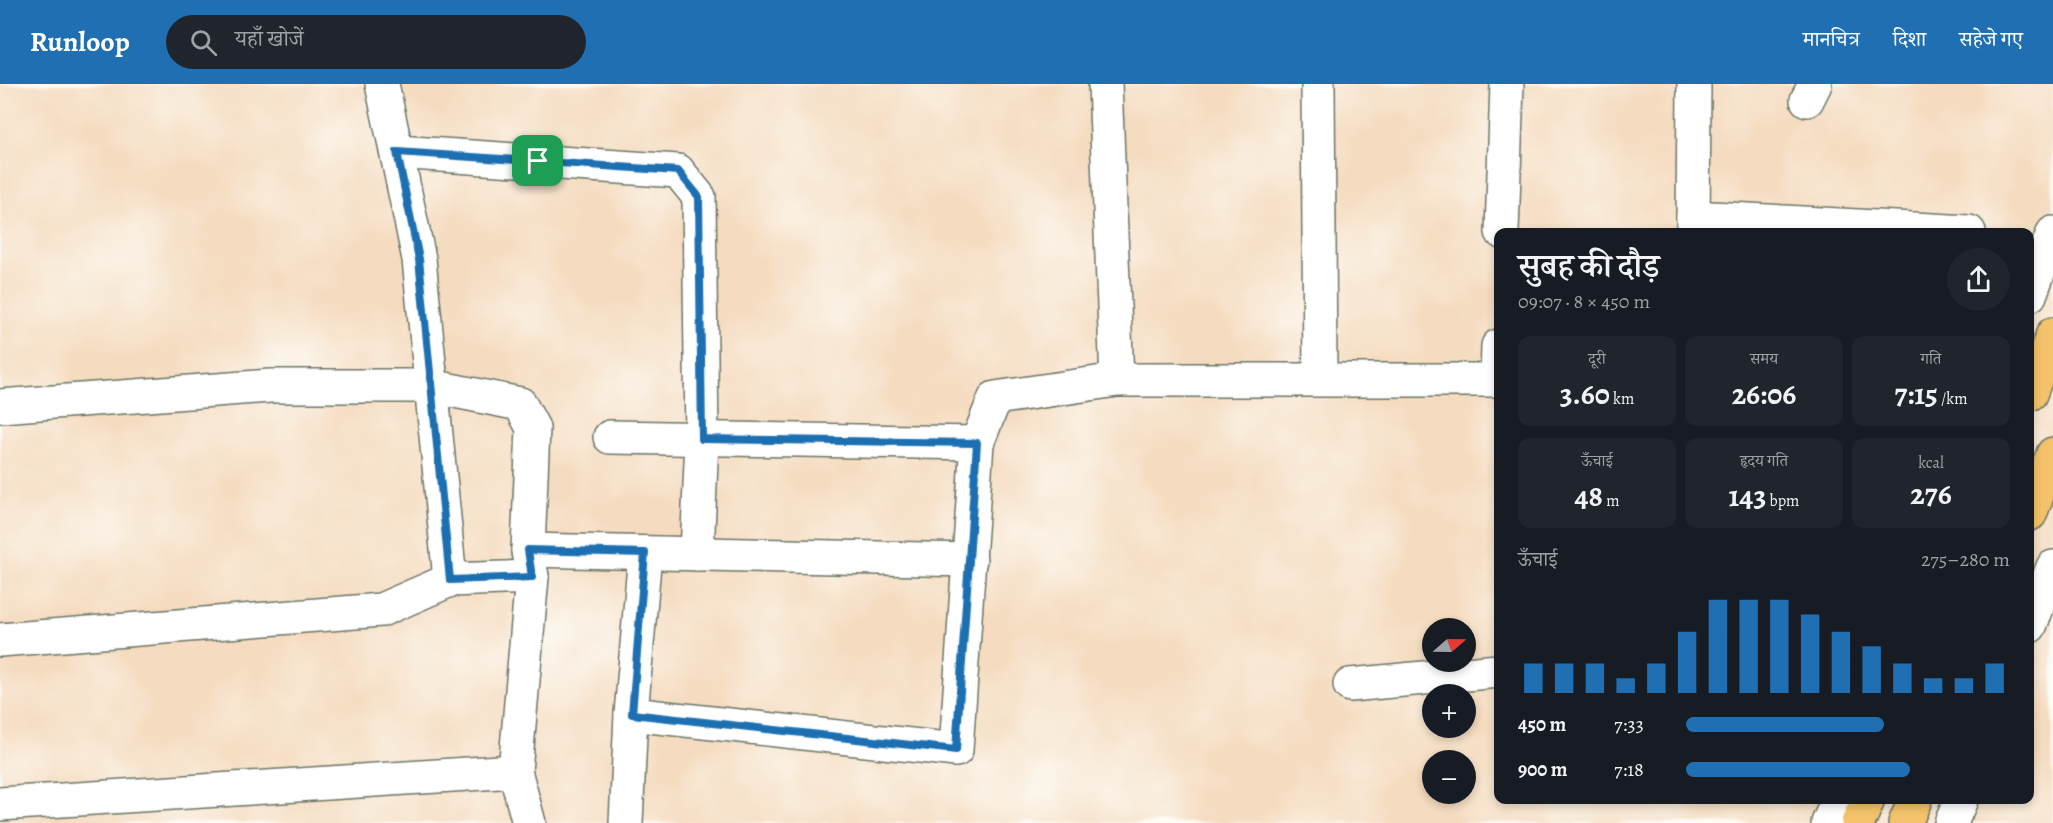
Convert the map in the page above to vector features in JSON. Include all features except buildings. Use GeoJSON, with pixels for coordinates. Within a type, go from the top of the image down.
{"type":"FeatureCollection","features":[{"type":"Feature","properties":{"kind":"main road"},"geometry":{"type":"LineString","coordinates":[[2034,384],[2053,334]]}},
{"type":"Feature","properties":{"kind":"main road"},"geometry":{"type":"LineString","coordinates":[[2034,504],[2053,454]]}},
{"type":"Feature","properties":{"kind":"main road"},"geometry":{"type":"LineString","coordinates":[[1858,823],[1866,804]]}},
{"type":"Feature","properties":{"kind":"main road"},"geometry":{"type":"LineString","coordinates":[[1905,823],[1913,804]]}},
{"type":"Feature","properties":{"kind":"street"},"geometry":{"type":"LineString","coordinates":[[382,84],[419,259],[450,580]]}},
{"type":"Feature","properties":{"kind":"street"},"geometry":{"type":"LineString","coordinates":[[1105,84],[1117,380]]}},
{"type":"Feature","properties":{"kind":"street"},"geometry":{"type":"LineString","coordinates":[[1318,84],[1320,380]]}},
{"type":"Feature","properties":{"kind":"street"},"geometry":{"type":"LineString","coordinates":[[1502,228],[1507,84]]}},
{"type":"Feature","properties":{"kind":"street"},"geometry":{"type":"LineString","coordinates":[[1694,84],[1693,225],[1811,228]]}},
{"type":"Feature","properties":{"kind":"street"},"geometry":{"type":"LineString","coordinates":[[397,152],[678,171],[699,197],[702,439],[697,554]]}},
{"type":"Feature","properties":{"kind":"street"},"geometry":{"type":"LineString","coordinates":[[2034,277],[2043,236]]}},
{"type":"Feature","properties":{"kind":"street"},"geometry":{"type":"LineString","coordinates":[[632,714],[956,750],[977,443],[995,398],[1117,380],[1494,380]]}},
{"type":"Feature","properties":{"kind":"street"},"geometry":{"type":"LineString","coordinates":[[0,406],[270,386],[430,386],[520,404],[532,428],[530,563],[515,771],[529,823]]}},
{"type":"Feature","properties":{"kind":"street"},"geometry":{"type":"LineString","coordinates":[[610,437],[977,443]]}},
{"type":"Feature","properties":{"kind":"street"},"geometry":{"type":"LineString","coordinates":[[0,640],[381,610],[450,580],[530,563],[645,553],[970,560]]}},
{"type":"Feature","properties":{"kind":"street"},"geometry":{"type":"LineString","coordinates":[[626,823],[645,553]]}},
{"type":"Feature","properties":{"kind":"street"},"geometry":{"type":"LineString","coordinates":[[2034,616],[2053,567]]}},
{"type":"Feature","properties":{"kind":"street"},"geometry":{"type":"LineString","coordinates":[[1350,685],[1494,672]]}},
{"type":"Feature","properties":{"kind":"street"},"geometry":{"type":"LineString","coordinates":[[0,804],[515,771]]}},
{"type":"Feature","properties":{"kind":"street"},"geometry":{"type":"LineString","coordinates":[[1828,823],[1836,804]]}},
{"type":"Feature","properties":{"kind":"street"},"geometry":{"type":"LineString","coordinates":[[1951,823],[1959,804]]}},
{"type":"Feature","properties":{"kind":"route"},"geometry":{"type":"LineString","coordinates":[[397,152],[538,161],[678,171],[699,197],[702,439],[977,443],[956,750],[632,714],[645,553],[528,550],[532,577],[450,580],[419,259],[397,152]]}}]}
